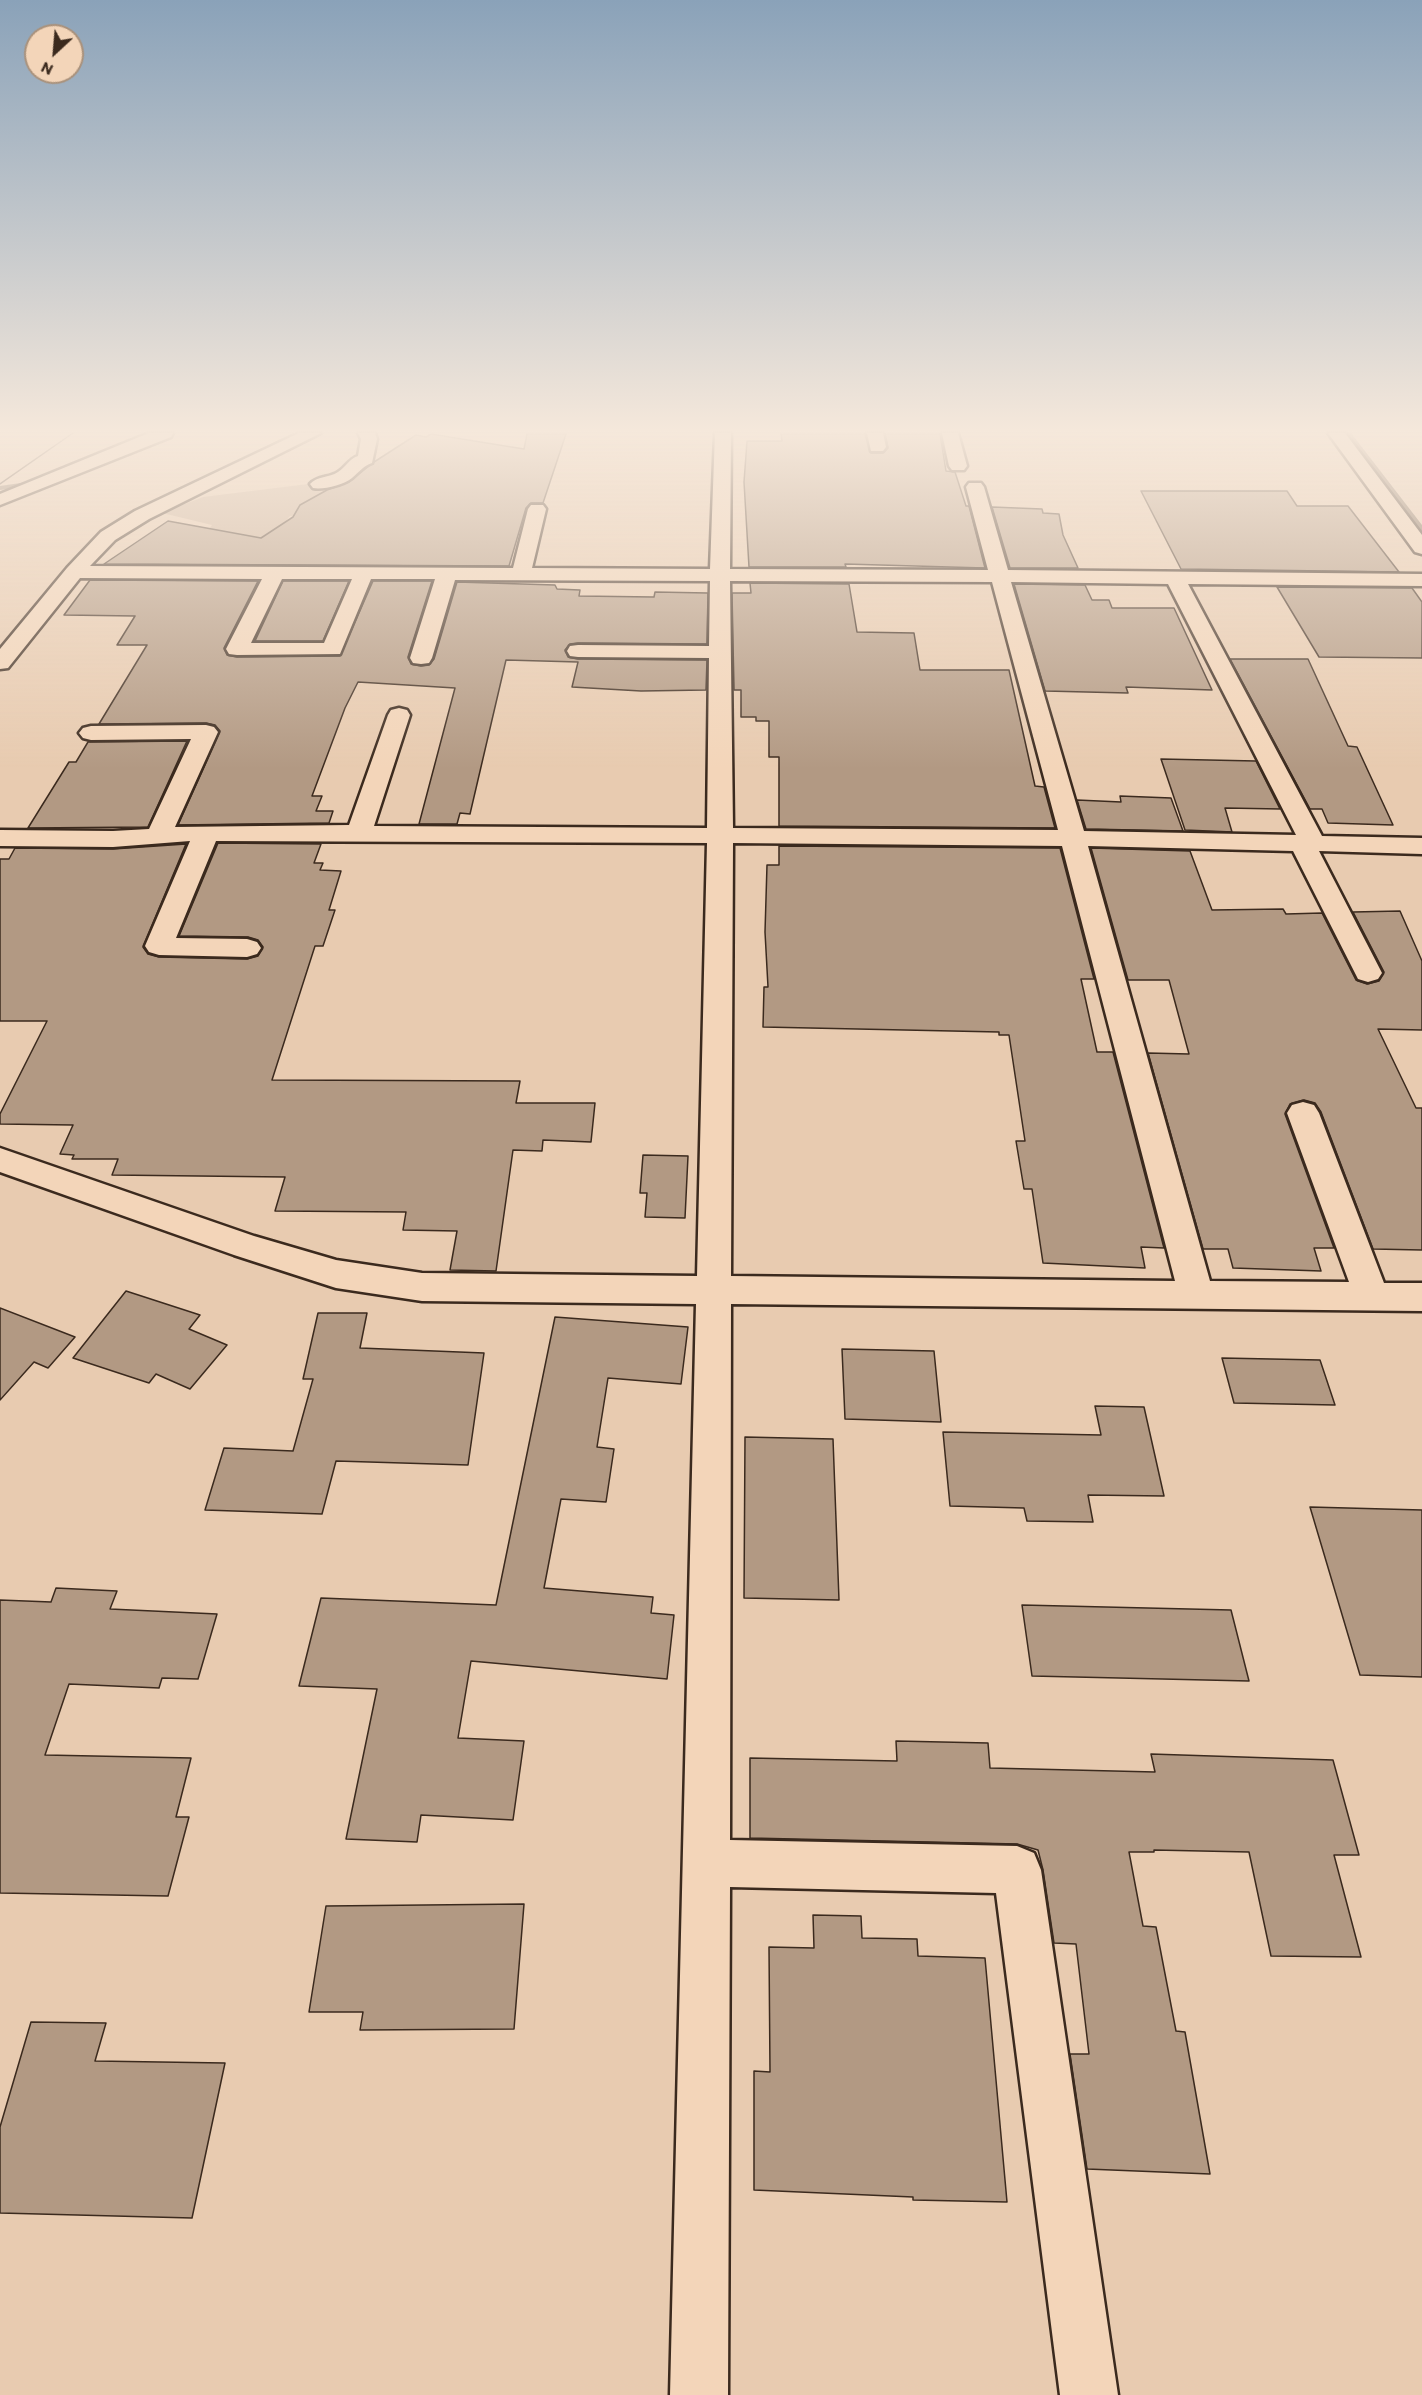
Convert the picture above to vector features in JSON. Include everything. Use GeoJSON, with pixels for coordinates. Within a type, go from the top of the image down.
{"type":"FeatureCollection","features":[{"type":"Feature","properties":{"kind":"street"},"geometry":{"type":"LineString","coordinates":[[0,663],[98,545]]}},
{"type":"Feature","properties":{"kind":"street"},"geometry":{"type":"LineString","coordinates":[[521,574],[528,545]]}},
{"type":"Feature","properties":{"kind":"street"},"geometry":{"type":"LineString","coordinates":[[699,2395],[712,1289],[720,836],[721,545]]}},
{"type":"Feature","properties":{"kind":"street"},"geometry":{"type":"LineString","coordinates":[[991,545],[1196,1294]]}},
{"type":"Feature","properties":{"kind":"street"},"geometry":{"type":"LineString","coordinates":[[75,572],[1422,580]]}},
{"type":"Feature","properties":{"kind":"street"},"geometry":{"type":"LineString","coordinates":[[275,573],[237,649],[332,649],[364,573]]}},
{"type":"Feature","properties":{"kind":"street"},"geometry":{"type":"LineString","coordinates":[[422,658],[447,574]]}},
{"type":"Feature","properties":{"kind":"street"},"geometry":{"type":"LineString","coordinates":[[1176,579],[1308,845],[1368,973]]}},
{"type":"Feature","properties":{"kind":"street"},"geometry":{"type":"LineString","coordinates":[[578,651],[720,652]]}},
{"type":"Feature","properties":{"kind":"street"},"geometry":{"type":"LineString","coordinates":[[359,834],[399,715]]}},
{"type":"Feature","properties":{"kind":"street"},"geometry":{"type":"LineString","coordinates":[[91,733],[206,732],[159,836]]}},
{"type":"Feature","properties":{"kind":"street"},"geometry":{"type":"LineString","coordinates":[[0,838],[113,839],[206,833],[1073,838],[1422,846]]}},
{"type":"Feature","properties":{"kind":"street"},"geometry":{"type":"LineString","coordinates":[[206,833],[159,946],[247,948]]}},
{"type":"Feature","properties":{"kind":"street"},"geometry":{"type":"LineString","coordinates":[[1303,1113],[1372,1296]]}},
{"type":"Feature","properties":{"kind":"street"},"geometry":{"type":"LineString","coordinates":[[0,1160],[246,1246],[336,1274],[422,1287],[1422,1297]]}},
{"type":"Feature","properties":{"kind":"street"},"geometry":{"type":"LineString","coordinates":[[706,1863],[1017,1870],[1089,2395]]}},
{"type":"Feature","properties":{"kind":"shaded area"},"geometry":{"type":"Polygon","coordinates":[[[197,545],[265,545],[247,566],[179,568],[197,545]]]}},
{"type":"Feature","properties":{"kind":"building"},"geometry":{"type":"Polygon","coordinates":[[[133,545],[515,545],[509,566],[104,564],[133,545]]]}},
{"type":"Feature","properties":{"kind":"building"},"geometry":{"type":"Polygon","coordinates":[[[748,545],[979,545],[985,568],[845,564],[846,567],[749,567],[748,545]]]}},
{"type":"Feature","properties":{"kind":"building"},"geometry":{"type":"Polygon","coordinates":[[[1003,545],[1067,545],[1078,568],[1010,568],[1003,545]]]}},
{"type":"Feature","properties":{"kind":"building"},"geometry":{"type":"Polygon","coordinates":[[[1169,545],[1378,545],[1399,572],[1181,569],[1169,545]]]}},
{"type":"Feature","properties":{"kind":"building"},"geometry":{"type":"Polygon","coordinates":[[[90,580],[258,581],[224,648],[227,655],[237,657],[340,656],[373,581],[432,581],[408,657],[411,664],[421,666],[429,665],[434,659],[457,582],[555,585],[557,589],[580,590],[579,596],[654,597],[655,592],[708,593],[707,644],[578,643],[570,644],[565,650],[568,657],[578,659],[707,660],[706,690],[641,691],[572,687],[578,662],[506,660],[470,814],[460,813],[457,824],[419,824],[455,688],[358,682],[345,708],[312,796],[322,796],[316,811],[333,811],[329,823],[178,825],[220,731],[215,725],[206,723],[99,724],[147,645],[117,645],[135,616],[64,615],[90,580]]]}},
{"type":"Feature","properties":{"kind":"building"},"geometry":{"type":"Polygon","coordinates":[[[283,581],[349,581],[323,641],[255,641],[283,581]]]}},
{"type":"Feature","properties":{"kind":"building"},"geometry":{"type":"Polygon","coordinates":[[[750,583],[849,584],[857,632],[914,633],[920,670],[1009,670],[1035,786],[1044,787],[1055,828],[779,826],[779,757],[769,757],[769,721],[756,721],[756,717],[741,717],[741,690],[734,690],[732,593],[751,593],[750,583]]]}},
{"type":"Feature","properties":{"kind":"building"},"geometry":{"type":"Polygon","coordinates":[[[1014,584],[1085,585],[1092,600],[1109,600],[1112,608],[1174,608],[1212,690],[1126,687],[1128,693],[1045,691],[1014,584]]]}},
{"type":"Feature","properties":{"kind":"building"},"geometry":{"type":"Polygon","coordinates":[[[1277,587],[1412,588],[1422,602],[1422,658],[1319,657],[1277,587]]]}},
{"type":"Feature","properties":{"kind":"building"},"geometry":{"type":"Polygon","coordinates":[[[1230,659],[1308,659],[1348,746],[1357,747],[1393,825],[1328,823],[1322,809],[1310,809],[1230,659]]]}},
{"type":"Feature","properties":{"kind":"building"},"geometry":{"type":"Polygon","coordinates":[[[187,741],[148,827],[28,828],[69,762],[76,762],[88,742],[187,741]]]}},
{"type":"Feature","properties":{"kind":"building"},"geometry":{"type":"Polygon","coordinates":[[[1161,759],[1256,761],[1280,809],[1225,808],[1232,832],[1185,830],[1161,759]]]}},
{"type":"Feature","properties":{"kind":"building"},"geometry":{"type":"Polygon","coordinates":[[[1120,796],[1171,798],[1183,831],[1086,829],[1077,800],[1121,802],[1120,796]]]}},
{"type":"Feature","properties":{"kind":"building"},"geometry":{"type":"Polygon","coordinates":[[[218,843],[321,844],[314,863],[323,863],[320,870],[341,871],[329,910],[335,910],[323,946],[315,946],[272,1080],[520,1081],[516,1103],[595,1103],[591,1142],[543,1140],[542,1151],[513,1150],[496,1271],[450,1270],[457,1231],[403,1230],[406,1212],[275,1211],[285,1177],[112,1175],[118,1159],[72,1159],[74,1155],[60,1154],[73,1125],[0,1124],[0,1114],[47,1021],[0,1021],[0,859],[9,859],[15,848],[113,849],[186,844],[143,947],[148,954],[159,957],[247,959],[258,956],[263,947],[258,940],[248,937],[179,936],[218,843]]]}},
{"type":"Feature","properties":{"kind":"building"},"geometry":{"type":"Polygon","coordinates":[[[779,846],[1060,848],[1094,979],[1081,979],[1097,1052],[1113,1052],[1164,1248],[1141,1247],[1145,1268],[1043,1263],[1032,1189],[1024,1189],[1016,1141],[1025,1141],[1009,1035],[999,1035],[999,1032],[763,1027],[764,987],[768,987],[765,932],[767,865],[779,865],[779,846]]]}},
{"type":"Feature","properties":{"kind":"building"},"geometry":{"type":"Polygon","coordinates":[[[1091,848],[1190,851],[1212,910],[1283,909],[1286,914],[1322,913],[1356,980],[1367,984],[1379,981],[1384,972],[1353,912],[1400,911],[1422,961],[1422,1030],[1378,1029],[1416,1108],[1422,1108],[1422,1250],[1373,1249],[1321,1112],[1315,1103],[1304,1100],[1290,1104],[1285,1114],[1334,1248],[1314,1248],[1321,1271],[1233,1268],[1228,1249],[1203,1249],[1148,1053],[1189,1054],[1169,980],[1128,980],[1091,848]]]}},
{"type":"Feature","properties":{"kind":"building"},"geometry":{"type":"Polygon","coordinates":[[[643,1155],[688,1156],[685,1218],[645,1217],[647,1193],[640,1193],[643,1155]]]}},
{"type":"Feature","properties":{"kind":"building"},"geometry":{"type":"Polygon","coordinates":[[[126,1291],[200,1315],[189,1329],[227,1345],[190,1389],[156,1374],[149,1383],[73,1358],[126,1291]]]}},
{"type":"Feature","properties":{"kind":"building"},"geometry":{"type":"Polygon","coordinates":[[[0,1308],[75,1337],[48,1368],[34,1362],[0,1400],[0,1308]]]}},
{"type":"Feature","properties":{"kind":"building"},"geometry":{"type":"Polygon","coordinates":[[[318,1313],[367,1313],[360,1348],[484,1353],[468,1465],[336,1461],[322,1514],[205,1510],[224,1448],[293,1451],[313,1379],[303,1379],[318,1313]]]}},
{"type":"Feature","properties":{"kind":"building"},"geometry":{"type":"Polygon","coordinates":[[[555,1317],[688,1327],[681,1384],[608,1378],[597,1447],[614,1449],[606,1502],[561,1499],[544,1588],[653,1597],[651,1613],[674,1615],[667,1679],[471,1661],[458,1738],[524,1741],[513,1820],[421,1815],[417,1842],[346,1839],[377,1689],[299,1686],[321,1598],[496,1605],[555,1317]]]}},
{"type":"Feature","properties":{"kind":"building"},"geometry":{"type":"Polygon","coordinates":[[[842,1349],[934,1351],[941,1422],[845,1419],[842,1349]]]}},
{"type":"Feature","properties":{"kind":"building"},"geometry":{"type":"Polygon","coordinates":[[[1222,1358],[1320,1360],[1335,1405],[1234,1403],[1222,1358]]]}},
{"type":"Feature","properties":{"kind":"building"},"geometry":{"type":"Polygon","coordinates":[[[1095,1406],[1144,1407],[1164,1496],[1088,1495],[1093,1522],[1027,1521],[1024,1508],[950,1506],[943,1432],[1101,1435],[1095,1406]]]}},
{"type":"Feature","properties":{"kind":"building"},"geometry":{"type":"Polygon","coordinates":[[[745,1437],[833,1439],[839,1600],[744,1598],[745,1437]]]}},
{"type":"Feature","properties":{"kind":"building"},"geometry":{"type":"Polygon","coordinates":[[[1310,1507],[1422,1510],[1422,1677],[1360,1675],[1310,1507]]]}},
{"type":"Feature","properties":{"kind":"building"},"geometry":{"type":"Polygon","coordinates":[[[56,1588],[117,1591],[110,1609],[217,1614],[198,1679],[162,1678],[159,1688],[69,1684],[45,1755],[191,1758],[176,1817],[189,1817],[168,1896],[0,1893],[0,1600],[51,1602],[56,1588]]]}},
{"type":"Feature","properties":{"kind":"building"},"geometry":{"type":"Polygon","coordinates":[[[1022,1605],[1231,1610],[1249,1681],[1032,1676],[1022,1605]]]}},
{"type":"Feature","properties":{"kind":"building"},"geometry":{"type":"Polygon","coordinates":[[[896,1741],[988,1743],[990,1768],[1155,1772],[1151,1754],[1333,1760],[1359,1855],[1334,1855],[1361,1957],[1271,1956],[1249,1852],[1154,1850],[1154,1852],[1129,1852],[1143,1926],[1156,1927],[1176,2031],[1185,2032],[1210,2174],[1087,2169],[1070,2054],[1089,2054],[1076,1944],[1054,1943],[1038,1850],[1017,1844],[750,1838],[750,1758],[897,1761],[896,1741]]]}},
{"type":"Feature","properties":{"kind":"building"},"geometry":{"type":"Polygon","coordinates":[[[524,1904],[514,2029],[360,2030],[363,2012],[309,2012],[326,1906],[524,1904]]]}},
{"type":"Feature","properties":{"kind":"building"},"geometry":{"type":"Polygon","coordinates":[[[813,1915],[861,1916],[862,1938],[917,1939],[918,1956],[985,1958],[1007,2202],[913,2200],[913,2197],[754,2190],[754,2071],[770,2072],[769,1947],[814,1948],[813,1915]]]}},
{"type":"Feature","properties":{"kind":"building"},"geometry":{"type":"Polygon","coordinates":[[[31,2022],[106,2023],[95,2061],[225,2063],[192,2218],[0,2213],[0,2127],[31,2022]]]}}]}
